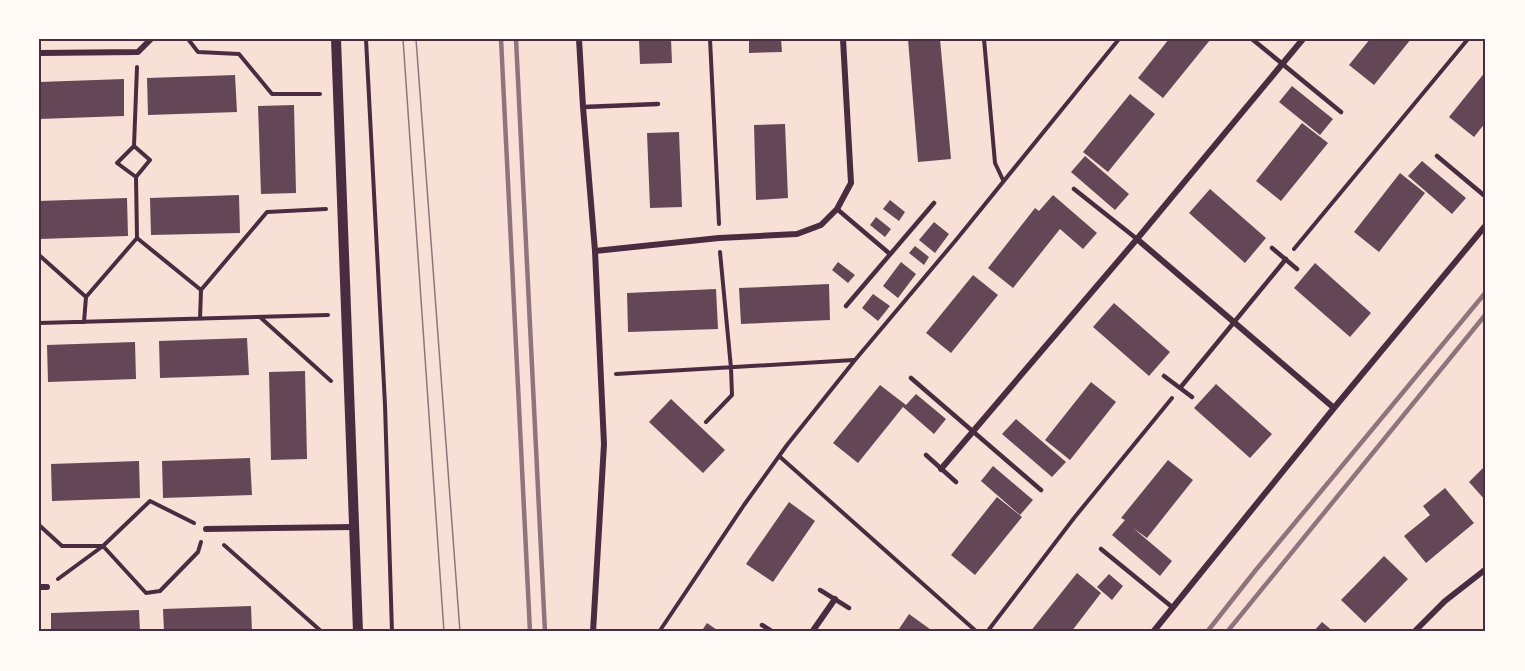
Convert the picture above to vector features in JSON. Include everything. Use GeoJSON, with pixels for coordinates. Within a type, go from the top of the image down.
{"type":"FeatureCollection","features":[{"type":"Feature","properties":{"kind":"street"},"geometry":{"type":"LineString","coordinates":[[39,53],[138,52],[151,39]]}},
{"type":"Feature","properties":{"kind":"street"},"geometry":{"type":"LineString","coordinates":[[336,39],[357,632]]}},
{"type":"Feature","properties":{"kind":"street"},"geometry":{"type":"LineString","coordinates":[[579,39],[582,107],[595,250],[604,444],[593,632]]}},
{"type":"Feature","properties":{"kind":"street"},"geometry":{"type":"LineString","coordinates":[[595,250],[719,238],[797,234],[821,225],[837,209],[852,183],[843,39]]}},
{"type":"Feature","properties":{"kind":"street"},"geometry":{"type":"LineString","coordinates":[[941,469],[1137,239],[1303,39]]}},
{"type":"Feature","properties":{"kind":"street"},"geometry":{"type":"LineString","coordinates":[[1153,632],[1486,225]]}},
{"type":"Feature","properties":{"kind":"street"},"geometry":{"type":"LineString","coordinates":[[1137,239],[1334,408]]}},
{"type":"Feature","properties":{"kind":"street"},"geometry":{"type":"LineString","coordinates":[[206,529],[354,527]]}},
{"type":"Feature","properties":{"kind":"street"},"geometry":{"type":"LineString","coordinates":[[1414,632],[1445,601],[1486,569]]}},
{"type":"Feature","properties":{"kind":"street"},"geometry":{"type":"LineString","coordinates":[[39,588],[47,587]]}},
{"type":"Feature","properties":{"kind":"street"},"geometry":{"type":"LineString","coordinates":[[813,632],[835,599]]}},
{"type":"Feature","properties":{"kind":"lane"},"geometry":{"type":"LineString","coordinates":[[1252,39],[1341,112]]}},
{"type":"Feature","properties":{"kind":"lane"},"geometry":{"type":"LineString","coordinates":[[582,107],[658,104]]}},
{"type":"Feature","properties":{"kind":"lane"},"geometry":{"type":"LineString","coordinates":[[1437,156],[1486,197]]}},
{"type":"Feature","properties":{"kind":"lane"},"geometry":{"type":"LineString","coordinates":[[1074,189],[1137,239]]}},
{"type":"Feature","properties":{"kind":"lane"},"geometry":{"type":"LineString","coordinates":[[846,306],[934,203]]}},
{"type":"Feature","properties":{"kind":"lane"},"geometry":{"type":"LineString","coordinates":[[837,209],[890,254]]}},
{"type":"Feature","properties":{"kind":"lane"},"geometry":{"type":"LineString","coordinates":[[1272,248],[1297,269]]}},
{"type":"Feature","properties":{"kind":"lane"},"geometry":{"type":"LineString","coordinates":[[1180,388],[1286,259]]}},
{"type":"Feature","properties":{"kind":"lane"},"geometry":{"type":"LineString","coordinates":[[1164,376],[1192,397]]}},
{"type":"Feature","properties":{"kind":"lane"},"geometry":{"type":"LineString","coordinates":[[910,378],[1041,490]]}},
{"type":"Feature","properties":{"kind":"lane"},"geometry":{"type":"LineString","coordinates":[[926,455],[956,482]]}},
{"type":"Feature","properties":{"kind":"lane"},"geometry":{"type":"LineString","coordinates":[[1101,549],[1172,607]]}},
{"type":"Feature","properties":{"kind":"lane"},"geometry":{"type":"LineString","coordinates":[[820,590],[849,608]]}},
{"type":"Feature","properties":{"kind":"lane"},"geometry":{"type":"LineString","coordinates":[[762,625],[773,632]]}},
{"type":"Feature","properties":{"kind":"path"},"geometry":{"type":"LineString","coordinates":[[188,39],[198,52],[239,54],[272,94],[339,94]]}},
{"type":"Feature","properties":{"kind":"path"},"geometry":{"type":"LineString","coordinates":[[366,39],[385,405],[392,632]]}},
{"type":"Feature","properties":{"kind":"path"},"geometry":{"type":"LineString","coordinates":[[984,39],[995,163],[1004,180]]}},
{"type":"Feature","properties":{"kind":"path"},"geometry":{"type":"LineString","coordinates":[[659,632],[779,456],[1119,39]]}},
{"type":"Feature","properties":{"kind":"path"},"geometry":{"type":"LineString","coordinates":[[1286,259],[1468,39]]}},
{"type":"Feature","properties":{"kind":"path"},"geometry":{"type":"LineString","coordinates":[[136,177],[117,163],[134,146],[138,52]]}},
{"type":"Feature","properties":{"kind":"path"},"geometry":{"type":"LineString","coordinates":[[84,322],[86,297],[137,238],[136,177],[150,160],[134,146]]}},
{"type":"Feature","properties":{"kind":"path"},"geometry":{"type":"LineString","coordinates":[[200,319],[201,290],[267,212],[343,208]]}},
{"type":"Feature","properties":{"kind":"path"},"geometry":{"type":"LineString","coordinates":[[137,238],[201,290]]}},
{"type":"Feature","properties":{"kind":"path"},"geometry":{"type":"LineString","coordinates":[[39,255],[86,297]]}},
{"type":"Feature","properties":{"kind":"path"},"geometry":{"type":"LineString","coordinates":[[39,323],[347,315]]}},
{"type":"Feature","properties":{"kind":"path"},"geometry":{"type":"LineString","coordinates":[[260,317],[350,398]]}},
{"type":"Feature","properties":{"kind":"path"},"geometry":{"type":"LineString","coordinates":[[601,375],[855,360]]}},
{"type":"Feature","properties":{"kind":"path"},"geometry":{"type":"LineString","coordinates":[[987,632],[1074,518],[1180,388]]}},
{"type":"Feature","properties":{"kind":"path"},"geometry":{"type":"LineString","coordinates":[[779,456],[977,632]]}},
{"type":"Feature","properties":{"kind":"path"},"geometry":{"type":"LineString","coordinates":[[47,587],[103,546],[150,501],[206,529],[322,632]]}},
{"type":"Feature","properties":{"kind":"path"},"geometry":{"type":"LineString","coordinates":[[39,525],[62,546],[103,546],[146,592],[160,591],[198,552],[206,529]]}},
{"type":"Feature","properties":{"kind":"building"},"geometry":{"type":"Polygon","coordinates":[[[639,39],[671,39],[672,63],[640,64],[639,39]]]}},
{"type":"Feature","properties":{"kind":"building"},"geometry":{"type":"Polygon","coordinates":[[[749,39],[781,39],[782,52],[749,53],[749,39]]]}},
{"type":"Feature","properties":{"kind":"building"},"geometry":{"type":"Polygon","coordinates":[[[908,39],[940,39],[951,159],[918,162],[908,39]]]}},
{"type":"Feature","properties":{"kind":"building"},"geometry":{"type":"Polygon","coordinates":[[[1169,39],[1210,40],[1163,98],[1138,78],[1169,39]]]}},
{"type":"Feature","properties":{"kind":"building"},"geometry":{"type":"Polygon","coordinates":[[[1370,39],[1411,39],[1374,85],[1349,65],[1370,39]]]}},
{"type":"Feature","properties":{"kind":"building"},"geometry":{"type":"Polygon","coordinates":[[[1486,71],[1486,122],[1474,137],[1449,117],[1486,71]]]}},
{"type":"Feature","properties":{"kind":"building"},"geometry":{"type":"Polygon","coordinates":[[[235,75],[237,112],[148,115],[147,78],[235,75]]]}},
{"type":"Feature","properties":{"kind":"building"},"geometry":{"type":"Polygon","coordinates":[[[124,79],[124,116],[39,119],[39,82],[124,79]]]}},
{"type":"Feature","properties":{"kind":"building"},"geometry":{"type":"Polygon","coordinates":[[[1292,86],[1333,119],[1320,135],[1279,102],[1292,86]]]}},
{"type":"Feature","properties":{"kind":"building"},"geometry":{"type":"Polygon","coordinates":[[[1130,94],[1155,114],[1108,172],[1083,152],[1130,94]]]}},
{"type":"Feature","properties":{"kind":"building"},"geometry":{"type":"Polygon","coordinates":[[[294,105],[296,193],[261,194],[258,106],[294,105]]]}},
{"type":"Feature","properties":{"kind":"building"},"geometry":{"type":"Polygon","coordinates":[[[1302,123],[1328,143],[1281,201],[1256,181],[1302,123]]]}},
{"type":"Feature","properties":{"kind":"building"},"geometry":{"type":"Polygon","coordinates":[[[785,124],[788,198],[756,200],[754,125],[785,124]]]}},
{"type":"Feature","properties":{"kind":"building"},"geometry":{"type":"Polygon","coordinates":[[[679,132],[682,207],[650,208],[647,133],[679,132]]]}},
{"type":"Feature","properties":{"kind":"building"},"geometry":{"type":"Polygon","coordinates":[[[1085,156],[1129,194],[1115,210],[1071,172],[1085,156]]]}},
{"type":"Feature","properties":{"kind":"building"},"geometry":{"type":"Polygon","coordinates":[[[1422,161],[1466,198],[1452,214],[1408,176],[1422,161]]]}},
{"type":"Feature","properties":{"kind":"building"},"geometry":{"type":"Polygon","coordinates":[[[1400,173],[1425,193],[1379,252],[1354,232],[1400,173]]]}},
{"type":"Feature","properties":{"kind":"building"},"geometry":{"type":"Polygon","coordinates":[[[1210,189],[1266,238],[1245,263],[1189,213],[1210,189]]]}},
{"type":"Feature","properties":{"kind":"building"},"geometry":{"type":"Polygon","coordinates":[[[239,195],[240,233],[151,235],[150,198],[239,195]]]}},
{"type":"Feature","properties":{"kind":"building"},"geometry":{"type":"Polygon","coordinates":[[[1053,195],[1097,233],[1083,249],[1060,229],[1013,288],[988,268],[1035,208],[1039,211],[1053,195]]]}},
{"type":"Feature","properties":{"kind":"building"},"geometry":{"type":"Polygon","coordinates":[[[127,198],[128,236],[40,239],[39,201],[127,198]]]}},
{"type":"Feature","properties":{"kind":"building"},"geometry":{"type":"Polygon","coordinates":[[[890,200],[905,212],[899,221],[883,209],[890,200]]]}},
{"type":"Feature","properties":{"kind":"building"},"geometry":{"type":"Polygon","coordinates":[[[876,217],[891,229],[885,237],[870,225],[876,217]]]}},
{"type":"Feature","properties":{"kind":"building"},"geometry":{"type":"Polygon","coordinates":[[[934,222],[949,234],[935,253],[919,240],[934,222]]]}},
{"type":"Feature","properties":{"kind":"building"},"geometry":{"type":"Polygon","coordinates":[[[915,246],[929,257],[924,265],[909,253],[915,246]]]}},
{"type":"Feature","properties":{"kind":"building"},"geometry":{"type":"Polygon","coordinates":[[[838,262],[855,275],[848,283],[832,270],[838,262]]]}},
{"type":"Feature","properties":{"kind":"building"},"geometry":{"type":"Polygon","coordinates":[[[901,262],[916,274],[898,298],[883,286],[901,262]]]}},
{"type":"Feature","properties":{"kind":"building"},"geometry":{"type":"Polygon","coordinates":[[[1315,263],[1371,313],[1350,337],[1294,288],[1315,263]]]}},
{"type":"Feature","properties":{"kind":"building"},"geometry":{"type":"Polygon","coordinates":[[[973,275],[998,295],[951,353],[926,333],[973,275]]]}},
{"type":"Feature","properties":{"kind":"building"},"geometry":{"type":"Polygon","coordinates":[[[829,284],[830,320],[741,324],[739,288],[829,284]]]}},
{"type":"Feature","properties":{"kind":"building"},"geometry":{"type":"Polygon","coordinates":[[[716,289],[718,329],[628,332],[627,293],[716,289]]]}},
{"type":"Feature","properties":{"kind":"building"},"geometry":{"type":"Polygon","coordinates":[[[873,294],[890,306],[878,321],[862,308],[873,294]]]}},
{"type":"Feature","properties":{"kind":"building"},"geometry":{"type":"Polygon","coordinates":[[[1114,303],[1170,352],[1149,376],[1093,327],[1114,303]]]}},
{"type":"Feature","properties":{"kind":"building"},"geometry":{"type":"Polygon","coordinates":[[[247,338],[249,375],[160,378],[159,341],[247,338]]]}},
{"type":"Feature","properties":{"kind":"building"},"geometry":{"type":"Polygon","coordinates":[[[135,342],[136,379],[48,382],[47,345],[135,342]]]}},
{"type":"Feature","properties":{"kind":"building"},"geometry":{"type":"Polygon","coordinates":[[[305,371],[307,459],[271,460],[269,372],[305,371]]]}},
{"type":"Feature","properties":{"kind":"building"},"geometry":{"type":"Polygon","coordinates":[[[1091,382],[1116,402],[1070,460],[1045,440],[1091,382]]]}},
{"type":"Feature","properties":{"kind":"building"},"geometry":{"type":"Polygon","coordinates":[[[1216,384],[1272,434],[1250,458],[1194,408],[1216,384]]]}},
{"type":"Feature","properties":{"kind":"building"},"geometry":{"type":"Polygon","coordinates":[[[880,385],[906,405],[916,394],[946,419],[934,434],[903,407],[858,463],[833,443],[880,385]]]}},
{"type":"Feature","properties":{"kind":"building"},"geometry":{"type":"Polygon","coordinates":[[[671,399],[725,450],[703,473],[649,422],[671,399]]]}},
{"type":"Feature","properties":{"kind":"building"},"geometry":{"type":"Polygon","coordinates":[[[1016,419],[1066,462],[1052,477],[1002,434],[1016,419]]]}},
{"type":"Feature","properties":{"kind":"building"},"geometry":{"type":"Polygon","coordinates":[[[250,458],[252,495],[163,498],[162,461],[250,458]]]}},
{"type":"Feature","properties":{"kind":"building"},"geometry":{"type":"Polygon","coordinates":[[[1168,460],[1193,480],[1147,538],[1133,528],[1172,561],[1160,576],[1112,535],[1125,520],[1121,518],[1168,460]]]}},
{"type":"Feature","properties":{"kind":"building"},"geometry":{"type":"Polygon","coordinates":[[[139,461],[140,498],[52,501],[51,464],[139,461]]]}},
{"type":"Feature","properties":{"kind":"building"},"geometry":{"type":"Polygon","coordinates":[[[1486,465],[1486,501],[1469,482],[1486,465]]]}},
{"type":"Feature","properties":{"kind":"building"},"geometry":{"type":"Polygon","coordinates":[[[993,466],[1033,500],[1020,515],[981,481],[993,466]]]}},
{"type":"Feature","properties":{"kind":"building"},"geometry":{"type":"Polygon","coordinates":[[[1445,488],[1474,523],[1426,563],[1404,536],[1430,515],[1423,506],[1445,488]]]}},
{"type":"Feature","properties":{"kind":"building"},"geometry":{"type":"Polygon","coordinates":[[[997,497],[1022,517],[975,575],[951,555],[997,497]]]}},
{"type":"Feature","properties":{"kind":"building"},"geometry":{"type":"Polygon","coordinates":[[[789,502],[815,521],[773,582],[746,564],[789,502]]]}},
{"type":"Feature","properties":{"kind":"building"},"geometry":{"type":"Polygon","coordinates":[[[1384,556],[1408,579],[1365,623],[1341,600],[1384,556]]]}},
{"type":"Feature","properties":{"kind":"building"},"geometry":{"type":"Polygon","coordinates":[[[1077,573],[1101,593],[1071,632],[1030,632],[1077,573]]]}},
{"type":"Feature","properties":{"kind":"building"},"geometry":{"type":"Polygon","coordinates":[[[1109,574],[1123,586],[1112,600],[1097,587],[1109,574]]]}},
{"type":"Feature","properties":{"kind":"building"},"geometry":{"type":"Polygon","coordinates":[[[251,606],[252,632],[164,632],[163,609],[251,606]]]}},
{"type":"Feature","properties":{"kind":"building"},"geometry":{"type":"Polygon","coordinates":[[[139,610],[140,632],[51,632],[51,613],[139,610]]]}},
{"type":"Feature","properties":{"kind":"building"},"geometry":{"type":"Polygon","coordinates":[[[909,614],[934,632],[897,632],[909,614]]]}},
{"type":"Feature","properties":{"kind":"building"},"geometry":{"type":"Polygon","coordinates":[[[1322,622],[1334,632],[1313,632],[1322,622]]]}},
{"type":"Feature","properties":{"kind":"building"},"geometry":{"type":"Polygon","coordinates":[[[707,623],[720,632],[701,632],[707,623]]]}},
{"type":"Feature","properties":{"kind":"tram line"},"geometry":{"type":"LineString","coordinates":[[403,39],[444,632]]}},
{"type":"Feature","properties":{"kind":"tram line"},"geometry":{"type":"LineString","coordinates":[[416,39],[460,632]]}},
{"type":"Feature","properties":{"kind":"railway"},"geometry":{"type":"LineString","coordinates":[[501,39],[530,632]]}},
{"type":"Feature","properties":{"kind":"railway"},"geometry":{"type":"LineString","coordinates":[[516,39],[545,632]]}},
{"type":"Feature","properties":{"kind":"railway"},"geometry":{"type":"LineString","coordinates":[[1207,632],[1486,292]]}},
{"type":"Feature","properties":{"kind":"railway"},"geometry":{"type":"LineString","coordinates":[[1227,632],[1486,314]]}}]}
